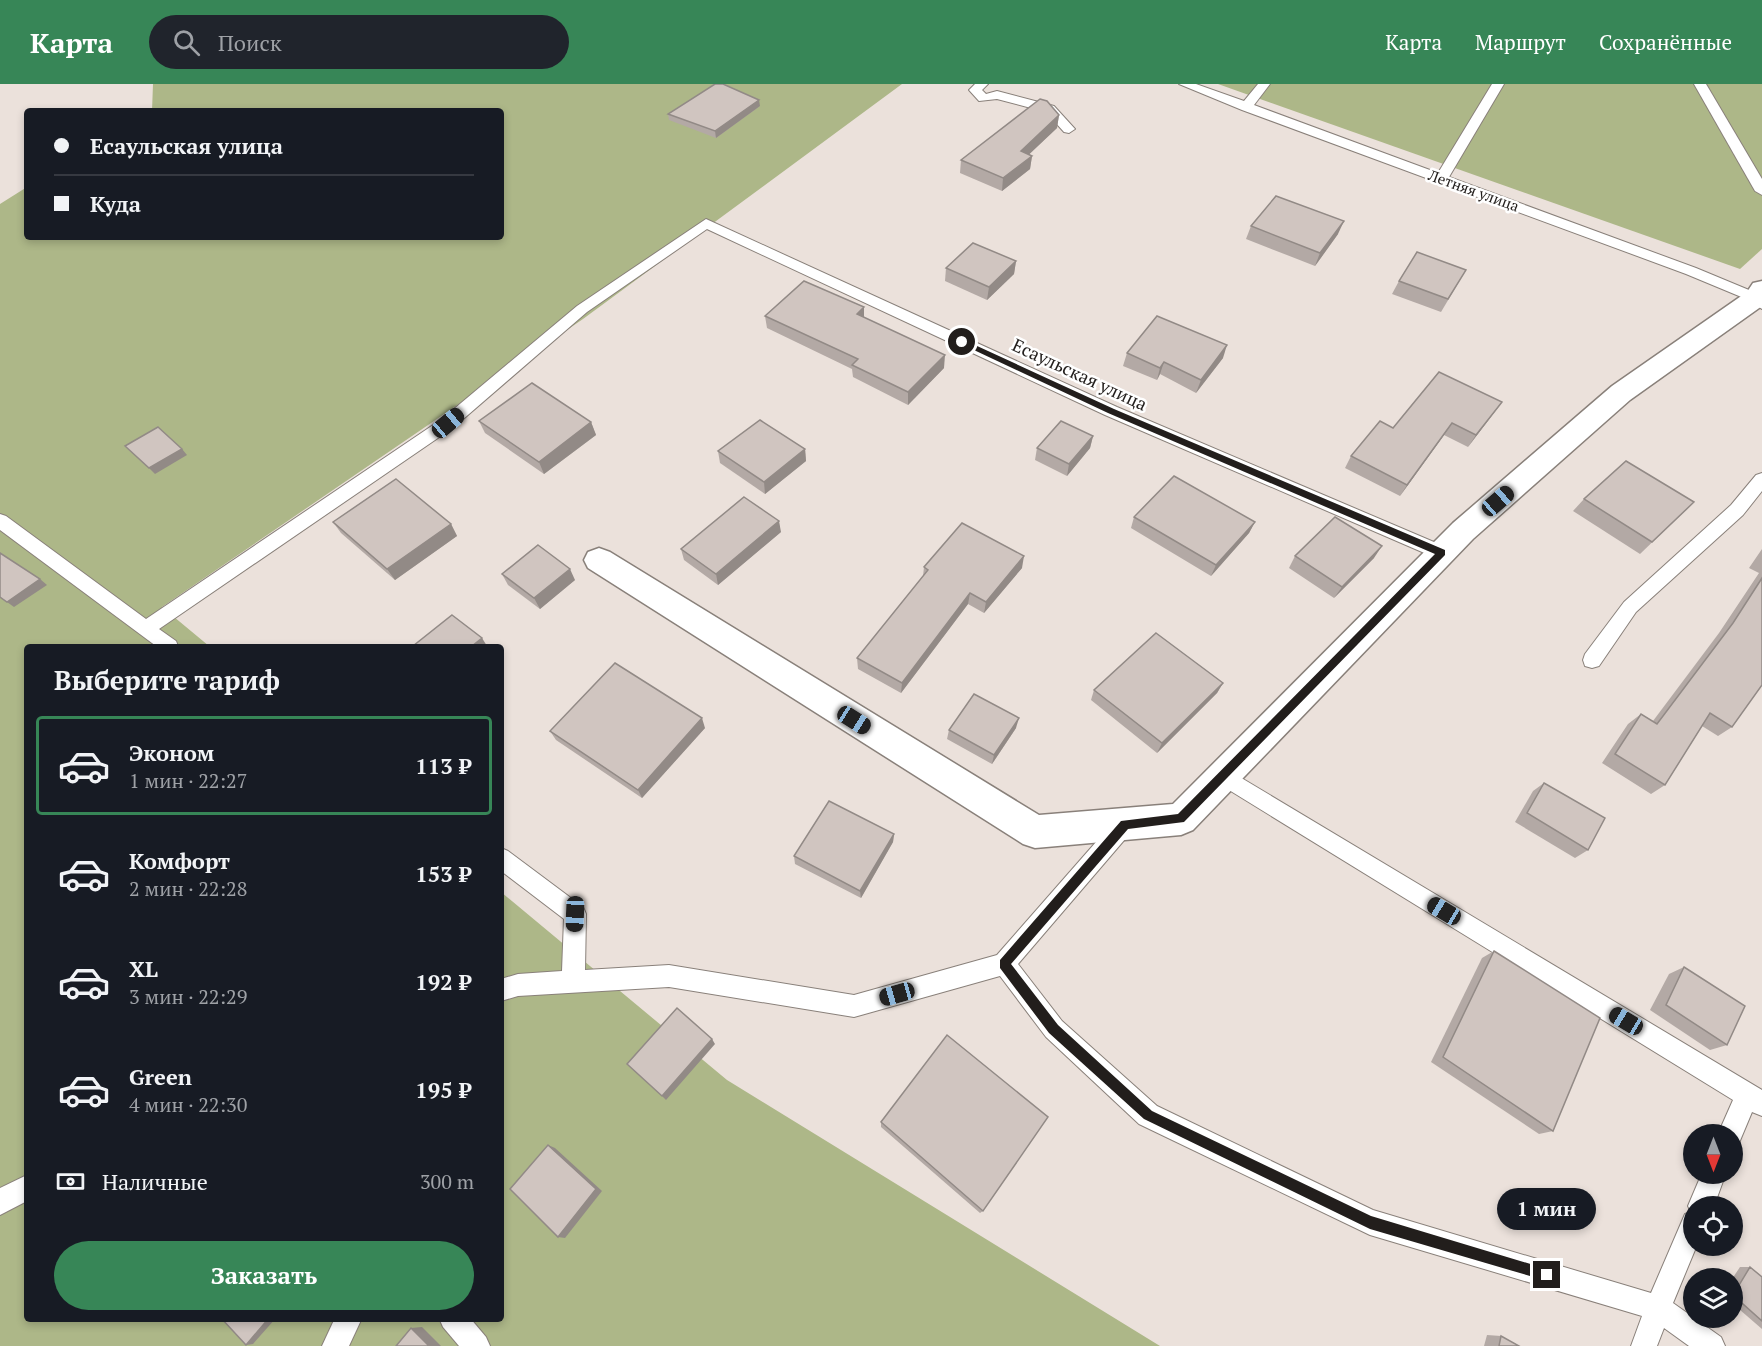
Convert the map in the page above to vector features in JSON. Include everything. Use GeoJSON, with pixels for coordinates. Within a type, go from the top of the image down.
{"type":"FeatureCollection","features":[{"type":"Feature","properties":{"kind":"street"},"geometry":{"type":"LineString","coordinates":[[599,560],[1035,832],[1181,819],[1442,553],[1621,393],[1761,298]]}},
{"type":"Feature","properties":{"kind":"lane"},"geometry":{"type":"LineString","coordinates":[[982,84],[975,90],[983,98],[997,95],[1050,109],[1069,129]]}},
{"type":"Feature","properties":{"kind":"lane","name":"Летняя улица"},"geometry":{"type":"LineString","coordinates":[[1185,84],[1761,298]]}},
{"type":"Feature","properties":{"kind":"lane"},"geometry":{"type":"LineString","coordinates":[[1246,107],[1264,84]]}},
{"type":"Feature","properties":{"kind":"lane"},"geometry":{"type":"LineString","coordinates":[[1442,178],[1497,84]]}},
{"type":"Feature","properties":{"kind":"lane"},"geometry":{"type":"LineString","coordinates":[[1700,84],[1762,191]]}},
{"type":"Feature","properties":{"kind":"lane","name":"Есаульская улица"},"geometry":{"type":"LineString","coordinates":[[146,628],[448,423],[582,309],[706,223],[1111,411],[1442,553]]}},
{"type":"Feature","properties":{"kind":"lane"},"geometry":{"type":"LineString","coordinates":[[1592,660],[1630,607],[1737,510],[1762,479]]}},
{"type":"Feature","properties":{"kind":"lane"},"geometry":{"type":"LineString","coordinates":[[0,521],[166,644]]}},
{"type":"Feature","properties":{"kind":"lane"},"geometry":{"type":"LineString","coordinates":[[1223,777],[1754,1100],[1737,1124]]}},
{"type":"Feature","properties":{"kind":"lane"},"geometry":{"type":"LineString","coordinates":[[504,989],[518,985],[669,976],[854,1006],[1004,964],[1125,824]]}},
{"type":"Feature","properties":{"kind":"lane"},"geometry":{"type":"LineString","coordinates":[[504,860],[575,914],[573,981]]}},
{"type":"Feature","properties":{"kind":"lane"},"geometry":{"type":"LineString","coordinates":[[1004,964],[1053,1029],[1148,1115],[1370,1222],[1658,1308],[1712,1346]]}},
{"type":"Feature","properties":{"kind":"lane"},"geometry":{"type":"LineString","coordinates":[[0,1203],[24,1189]]}},
{"type":"Feature","properties":{"kind":"lane"},"geometry":{"type":"LineString","coordinates":[[1644,1346],[1683,1249]]}},
{"type":"Feature","properties":{"kind":"lane"},"geometry":{"type":"LineString","coordinates":[[335,1346],[347,1322]]}},
{"type":"Feature","properties":{"kind":"lane"},"geometry":{"type":"LineString","coordinates":[[456,1322],[477,1346]]}},
{"type":"Feature","properties":{"kind":"green space"},"geometry":{"type":"Polygon","coordinates":[[[153,84],[902,84],[583,319],[162,607],[207,644],[24,644],[24,1322],[504,1322],[504,894],[727,1080],[1160,1346],[0,1346],[0,204],[24,189],[24,240],[504,240],[504,108],[152,108],[153,84]]]}},
{"type":"Feature","properties":{"kind":"green space"},"geometry":{"type":"Polygon","coordinates":[[[1218,84],[1762,84],[1762,249],[1740,269],[1218,84]]]}},
{"type":"Feature","properties":{"kind":"building"},"geometry":{"type":"Polygon","coordinates":[[[715,84],[723,84],[759,100],[715,131],[668,114],[715,84]]]}},
{"type":"Feature","properties":{"kind":"building"},"geometry":{"type":"Polygon","coordinates":[[[1040,99],[1047,101],[1059,115],[1021,151],[1032,156],[1003,178],[961,160],[1040,99]]]}},
{"type":"Feature","properties":{"kind":"building"},"geometry":{"type":"Polygon","coordinates":[[[1276,196],[1344,221],[1320,253],[1251,226],[1276,196]]]}},
{"type":"Feature","properties":{"kind":"building"},"geometry":{"type":"Polygon","coordinates":[[[973,243],[1016,261],[989,287],[946,268],[973,243]]]}},
{"type":"Feature","properties":{"kind":"building"},"geometry":{"type":"Polygon","coordinates":[[[1417,252],[1466,270],[1448,299],[1399,281],[1417,252]]]}},
{"type":"Feature","properties":{"kind":"building"},"geometry":{"type":"Polygon","coordinates":[[[804,281],[864,307],[857,314],[945,355],[908,392],[852,365],[858,359],[765,316],[804,281]]]}},
{"type":"Feature","properties":{"kind":"building"},"geometry":{"type":"Polygon","coordinates":[[[1157,316],[1227,345],[1201,380],[1164,362],[1160,368],[1127,353],[1157,316]]]}},
{"type":"Feature","properties":{"kind":"building"},"geometry":{"type":"Polygon","coordinates":[[[1439,372],[1502,402],[1476,435],[1452,423],[1407,485],[1351,456],[1380,421],[1393,428],[1439,372]]]}},
{"type":"Feature","properties":{"kind":"building"},"geometry":{"type":"Polygon","coordinates":[[[532,383],[591,422],[539,462],[479,421],[532,383]]]}},
{"type":"Feature","properties":{"kind":"building"},"geometry":{"type":"Polygon","coordinates":[[[760,420],[805,449],[764,482],[718,451],[760,420]]]}},
{"type":"Feature","properties":{"kind":"building"},"geometry":{"type":"Polygon","coordinates":[[[1061,421],[1093,436],[1069,464],[1037,448],[1061,421]]]}},
{"type":"Feature","properties":{"kind":"building"},"geometry":{"type":"Polygon","coordinates":[[[158,427],[182,449],[149,468],[125,446],[158,427]]]}},
{"type":"Feature","properties":{"kind":"building"},"geometry":{"type":"Polygon","coordinates":[[[1626,461],[1694,502],[1652,542],[1584,499],[1626,461]]]}},
{"type":"Feature","properties":{"kind":"building"},"geometry":{"type":"Polygon","coordinates":[[[1174,476],[1255,522],[1216,565],[1134,517],[1174,476]]]}},
{"type":"Feature","properties":{"kind":"building"},"geometry":{"type":"Polygon","coordinates":[[[396,479],[451,524],[387,569],[333,522],[396,479]]]}},
{"type":"Feature","properties":{"kind":"building"},"geometry":{"type":"Polygon","coordinates":[[[744,497],[779,521],[716,574],[681,549],[744,497]]]}},
{"type":"Feature","properties":{"kind":"building"},"geometry":{"type":"Polygon","coordinates":[[[1335,517],[1382,546],[1342,587],[1295,556],[1335,517]]]}},
{"type":"Feature","properties":{"kind":"building"},"geometry":{"type":"Polygon","coordinates":[[[962,523],[1024,556],[986,602],[970,593],[902,683],[857,658],[928,570],[924,567],[962,523]]]}},
{"type":"Feature","properties":{"kind":"building"},"geometry":{"type":"Polygon","coordinates":[[[538,545],[570,569],[534,598],[502,574],[538,545]]]}},
{"type":"Feature","properties":{"kind":"building"},"geometry":{"type":"Polygon","coordinates":[[[0,553],[40,579],[7,602],[0,597],[0,553]]]}},
{"type":"Feature","properties":{"kind":"building"},"geometry":{"type":"Polygon","coordinates":[[[1762,578],[1762,685],[1732,727],[1710,713],[1665,785],[1615,754],[1641,714],[1657,724],[1733,623],[1762,578]]]}},
{"type":"Feature","properties":{"kind":"building"},"geometry":{"type":"Polygon","coordinates":[[[452,615],[482,638],[474,644],[416,644],[452,615]]]}},
{"type":"Feature","properties":{"kind":"building"},"geometry":{"type":"Polygon","coordinates":[[[1156,633],[1223,683],[1162,743],[1094,690],[1156,633]]]}},
{"type":"Feature","properties":{"kind":"building"},"geometry":{"type":"Polygon","coordinates":[[[615,663],[702,718],[638,790],[550,731],[615,663]]]}},
{"type":"Feature","properties":{"kind":"building"},"geometry":{"type":"Polygon","coordinates":[[[974,694],[1019,718],[994,755],[949,730],[974,694]]]}},
{"type":"Feature","properties":{"kind":"building"},"geometry":{"type":"Polygon","coordinates":[[[1544,783],[1605,818],[1588,850],[1527,813],[1544,783]]]}},
{"type":"Feature","properties":{"kind":"building"},"geometry":{"type":"Polygon","coordinates":[[[829,801],[894,834],[860,891],[794,856],[829,801]]]}},
{"type":"Feature","properties":{"kind":"building"},"geometry":{"type":"Polygon","coordinates":[[[1494,951],[1600,1018],[1553,1131],[1443,1057],[1494,951]]]}},
{"type":"Feature","properties":{"kind":"building"},"geometry":{"type":"Polygon","coordinates":[[[1684,967],[1745,1006],[1727,1045],[1666,1005],[1684,967]]]}},
{"type":"Feature","properties":{"kind":"building"},"geometry":{"type":"Polygon","coordinates":[[[677,1008],[712,1039],[662,1096],[627,1064],[677,1008]]]}},
{"type":"Feature","properties":{"kind":"building"},"geometry":{"type":"Polygon","coordinates":[[[947,1035],[1048,1117],[983,1211],[881,1122],[947,1035]]]}},
{"type":"Feature","properties":{"kind":"building"},"geometry":{"type":"Polygon","coordinates":[[[548,1145],[596,1189],[558,1237],[510,1189],[548,1145]]]}},
{"type":"Feature","properties":{"kind":"building"},"geometry":{"type":"Polygon","coordinates":[[[1750,1267],[1762,1277],[1762,1321],[1743,1304],[1743,1279],[1750,1267]]]}},
{"type":"Feature","properties":{"kind":"building"},"geometry":{"type":"Polygon","coordinates":[[[225,1322],[266,1322],[246,1345],[225,1322]]]}},
{"type":"Feature","properties":{"kind":"building"},"geometry":{"type":"Polygon","coordinates":[[[411,1328],[429,1346],[396,1346],[411,1328]]]}},
{"type":"Feature","properties":{"kind":"building"},"geometry":{"type":"Polygon","coordinates":[[[1501,1336],[1519,1346],[1499,1346],[1501,1336]]]}},
{"type":"Feature","properties":{"kind":"route"},"geometry":{"type":"LineString","coordinates":[[962,342],[1111,411],[1442,553],[1181,819],[1125,824],[1004,964],[1053,1029],[1148,1115],[1370,1222],[1547,1275]]}}]}
